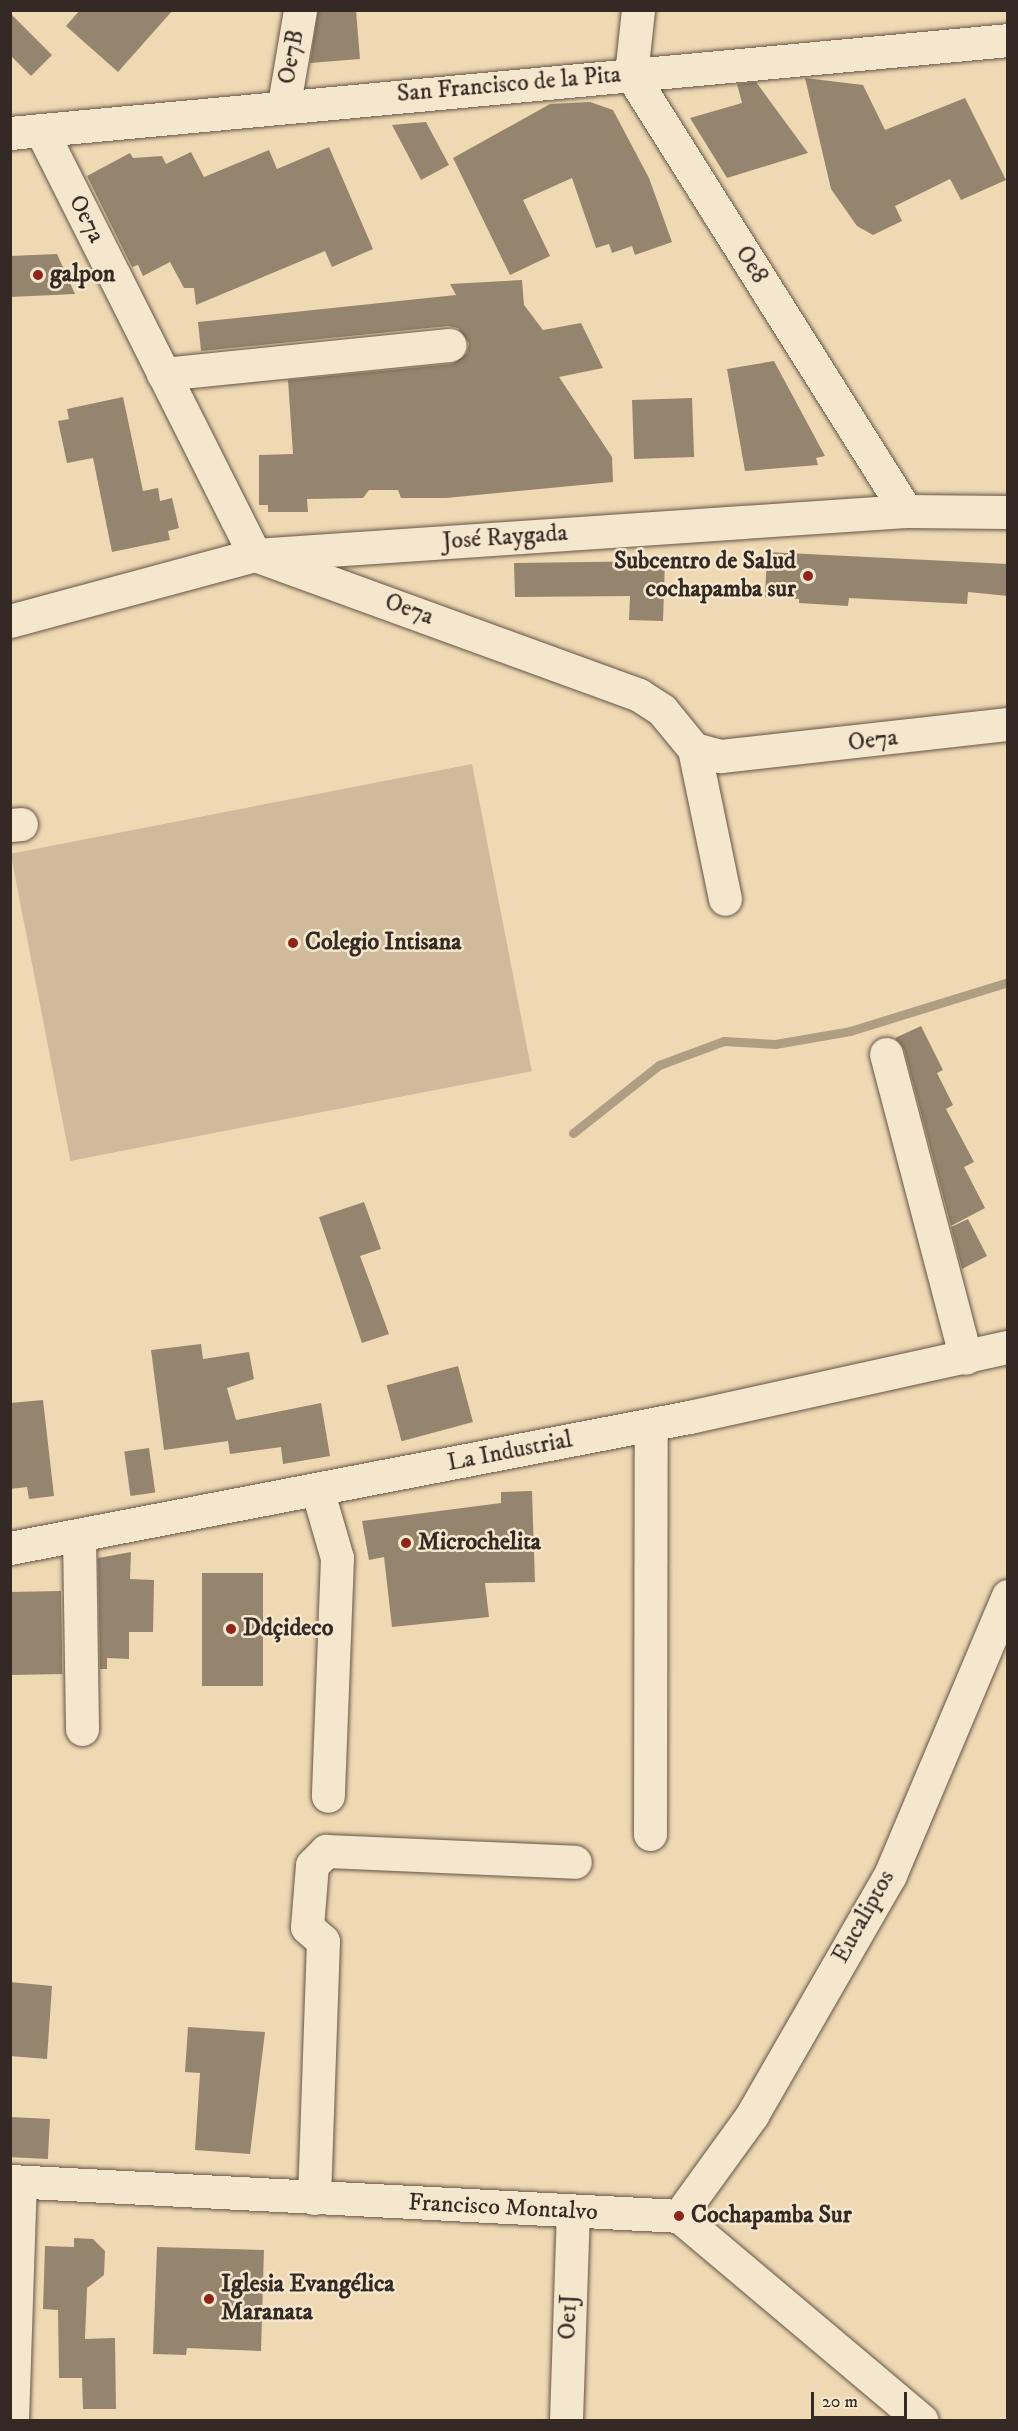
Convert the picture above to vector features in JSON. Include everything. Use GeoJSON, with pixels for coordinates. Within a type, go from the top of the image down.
{"type":"FeatureCollection","features":[{"type":"Feature","properties":{"kind":"street","name":"Oe7B"},"geometry":{"type":"LineString","coordinates":[[284,104],[300,10]]}},
{"type":"Feature","properties":{"kind":"street"},"geometry":{"type":"LineString","coordinates":[[631,75],[638,10]]}},
{"type":"Feature","properties":{"kind":"street","name":"San Francisco de la Pita"},"geometry":{"type":"LineString","coordinates":[[26,131],[284,104],[1008,40]]}},
{"type":"Feature","properties":{"kind":"street","name":"Oe8"},"geometry":{"type":"LineString","coordinates":[[631,75],[906,511]]}},
{"type":"Feature","properties":{"kind":"street","name":"Oe7a"},"geometry":{"type":"LineString","coordinates":[[26,131],[164,374],[255,555],[639,694],[662,710],[694,749],[750,757],[1008,724]]}},
{"type":"Feature","properties":{"kind":"street"},"geometry":{"type":"LineString","coordinates":[[164,374],[450,345]]}},
{"type":"Feature","properties":{"kind":"street","name":"José Raygada"},"geometry":{"type":"LineString","coordinates":[[10,621],[255,555],[906,511],[1008,512]]}},
{"type":"Feature","properties":{"kind":"street"},"geometry":{"type":"LineString","coordinates":[[694,749],[725,899]]}},
{"type":"Feature","properties":{"kind":"street"},"geometry":{"type":"LineString","coordinates":[[886,1054],[966,1358]]}},
{"type":"Feature","properties":{"kind":"street","name":"La Industrial"},"geometry":{"type":"LineString","coordinates":[[10,1548],[651,1425],[1008,1347]]}},
{"type":"Feature","properties":{"kind":"street"},"geometry":{"type":"LineString","coordinates":[[650,1834],[651,1425]]}},
{"type":"Feature","properties":{"kind":"street"},"geometry":{"type":"LineString","coordinates":[[317,1489],[337,1558],[328,1796]]}},
{"type":"Feature","properties":{"kind":"street"},"geometry":{"type":"LineString","coordinates":[[78,1536],[82,1729]]}},
{"type":"Feature","properties":{"kind":"street","name":"Eucaliptos"},"geometry":{"type":"LineString","coordinates":[[679,2216],[752,2115],[890,1875],[1008,1596]]}},
{"type":"Feature","properties":{"kind":"street"},"geometry":{"type":"LineString","coordinates":[[314,2198],[323,1941],[307,1927],[312,1865],[326,1851],[575,1862]]}},
{"type":"Feature","properties":{"kind":"street"},"geometry":{"type":"LineString","coordinates":[[12,2421],[15,2182]]}},
{"type":"Feature","properties":{"kind":"street","name":"Francisco Montalvo"},"geometry":{"type":"LineString","coordinates":[[15,2182],[573,2213],[679,2216]]}},
{"type":"Feature","properties":{"kind":"street","name":"Oe1J"},"geometry":{"type":"LineString","coordinates":[[566,2421],[573,2213]]}},
{"type":"Feature","properties":{"kind":"street"},"geometry":{"type":"LineString","coordinates":[[679,2216],[921,2421]]}},
{"type":"Feature","properties":{"kind":"shaded area"},"geometry":{"type":"Polygon","coordinates":[[[472,764],[532,1071],[70,1161],[11,854],[472,764]]]}},
{"type":"Feature","properties":{"kind":"building"},"geometry":{"type":"Polygon","coordinates":[[[80,10],[173,10],[118,72],[66,26],[80,10]]]}},
{"type":"Feature","properties":{"kind":"building"},"geometry":{"type":"Polygon","coordinates":[[[318,10],[356,10],[360,59],[310,63],[318,10]]]}},
{"type":"Feature","properties":{"kind":"building"},"geometry":{"type":"Polygon","coordinates":[[[10,13],[52,55],[31,76],[10,55],[10,13]]]}},
{"type":"Feature","properties":{"kind":"building"},"geometry":{"type":"Polygon","coordinates":[[[805,78],[863,85],[885,130],[965,98],[1006,180],[961,200],[950,179],[895,206],[902,221],[873,235],[857,226],[831,189],[805,78]]]}},
{"type":"Feature","properties":{"kind":"building"},"geometry":{"type":"Polygon","coordinates":[[[756,82],[808,153],[727,178],[690,118],[742,103],[737,84],[756,82]]]}},
{"type":"Feature","properties":{"kind":"building"},"geometry":{"type":"Polygon","coordinates":[[[590,102],[613,110],[649,178],[672,242],[635,255],[632,246],[612,253],[609,244],[596,248],[572,178],[523,200],[550,256],[510,275],[453,158],[550,104],[590,102]]]}},
{"type":"Feature","properties":{"kind":"building"},"geometry":{"type":"Polygon","coordinates":[[[426,122],[449,165],[421,180],[392,125],[426,122]]]}},
{"type":"Feature","properties":{"kind":"building"},"geometry":{"type":"Polygon","coordinates":[[[329,147],[373,249],[332,267],[325,251],[196,305],[194,288],[184,288],[170,262],[143,276],[138,265],[132,267],[87,176],[130,153],[133,158],[162,156],[166,164],[191,152],[204,177],[269,150],[277,169],[329,147]]]}},
{"type":"Feature","properties":{"kind":"building","name":"galpon"},"geometry":{"type":"Polygon","coordinates":[[[57,254],[75,294],[10,297],[10,256],[57,254]]]}},
{"type":"Feature","properties":{"kind":"building"},"geometry":{"type":"Polygon","coordinates":[[[522,280],[524,305],[543,330],[581,323],[603,368],[559,377],[612,457],[613,482],[446,498],[401,498],[398,490],[369,490],[363,498],[307,499],[308,512],[268,512],[268,505],[259,505],[259,455],[293,454],[288,380],[452,364],[467,353],[469,343],[458,328],[448,326],[201,351],[198,322],[456,295],[450,284],[522,280]]]}},
{"type":"Feature","properties":{"kind":"building"},"geometry":{"type":"Polygon","coordinates":[[[774,361],[825,456],[816,458],[818,465],[745,471],[727,369],[774,361]]]}},
{"type":"Feature","properties":{"kind":"building"},"geometry":{"type":"Polygon","coordinates":[[[123,397],[143,491],[158,488],[160,501],[172,498],[179,528],[168,531],[170,540],[112,552],[93,458],[67,463],[58,421],[69,419],[67,409],[123,397]]]}},
{"type":"Feature","properties":{"kind":"building"},"geometry":{"type":"Polygon","coordinates":[[[692,398],[694,457],[634,459],[632,400],[692,398]]]}},
{"type":"Feature","properties":{"kind":"building"},"geometry":{"type":"Polygon","coordinates":[[[767,552],[1008,564],[1008,596],[968,592],[967,604],[849,598],[848,606],[799,603],[799,599],[765,597],[767,552]]]}},
{"type":"Feature","properties":{"kind":"building"},"geometry":{"type":"Polygon","coordinates":[[[665,561],[663,621],[629,620],[630,596],[515,597],[514,563],[665,561]]]}},
{"type":"Feature","properties":{"kind":"building"},"geometry":{"type":"Polygon","coordinates":[[[921,1026],[943,1070],[937,1073],[953,1105],[946,1109],[974,1162],[964,1167],[985,1208],[951,1226],[904,1049],[895,1038],[921,1026]]]}},
{"type":"Feature","properties":{"kind":"building"},"geometry":{"type":"Polygon","coordinates":[[[364,1202],[381,1249],[360,1256],[389,1334],[362,1343],[319,1217],[364,1202]]]}},
{"type":"Feature","properties":{"kind":"building"},"geometry":{"type":"Polygon","coordinates":[[[968,1219],[987,1256],[962,1269],[951,1227],[968,1219]]]}},
{"type":"Feature","properties":{"kind":"building"},"geometry":{"type":"Polygon","coordinates":[[[201,1344],[203,1359],[249,1352],[254,1379],[227,1388],[236,1420],[321,1403],[330,1456],[283,1464],[281,1447],[230,1454],[228,1441],[164,1450],[151,1350],[201,1344]]]}},
{"type":"Feature","properties":{"kind":"building"},"geometry":{"type":"Polygon","coordinates":[[[458,1366],[473,1422],[402,1441],[387,1385],[458,1366]]]}},
{"type":"Feature","properties":{"kind":"building"},"geometry":{"type":"Polygon","coordinates":[[[43,1400],[54,1496],[29,1499],[27,1487],[10,1489],[10,1403],[43,1400]]]}},
{"type":"Feature","properties":{"kind":"building"},"geometry":{"type":"Polygon","coordinates":[[[149,1448],[155,1493],[131,1496],[124,1451],[149,1448]]]}},
{"type":"Feature","properties":{"kind":"building"},"geometry":{"type":"Polygon","coordinates":[[[532,1491],[535,1582],[485,1583],[489,1617],[392,1627],[384,1557],[369,1560],[362,1521],[501,1503],[501,1492],[532,1491]]]}},
{"type":"Feature","properties":{"kind":"building"},"geometry":{"type":"Polygon","coordinates":[[[131,1552],[130,1579],[154,1580],[153,1632],[129,1632],[129,1659],[107,1658],[107,1669],[100,1669],[98,1558],[131,1552]]]}},
{"type":"Feature","properties":{"kind":"building","name":"Ddçideco"},"geometry":{"type":"Polygon","coordinates":[[[202,1573],[263,1573],[263,1686],[202,1686],[202,1573]]]}},
{"type":"Feature","properties":{"kind":"building"},"geometry":{"type":"Polygon","coordinates":[[[61,1591],[62,1674],[11,1675],[10,1592],[61,1591]]]}},
{"type":"Feature","properties":{"kind":"building"},"geometry":{"type":"Polygon","coordinates":[[[10,1982],[52,1986],[47,2059],[10,2056],[10,1982]]]}},
{"type":"Feature","properties":{"kind":"building"},"geometry":{"type":"Polygon","coordinates":[[[188,2027],[265,2032],[250,2154],[195,2150],[200,2073],[185,2072],[188,2027]]]}},
{"type":"Feature","properties":{"kind":"building"},"geometry":{"type":"Polygon","coordinates":[[[10,2117],[50,2119],[48,2159],[10,2157],[10,2117]]]}},
{"type":"Feature","properties":{"kind":"building"},"geometry":{"type":"Polygon","coordinates":[[[74,2238],[93,2239],[105,2251],[104,2275],[87,2288],[85,2339],[115,2338],[116,2409],[83,2409],[82,2378],[59,2378],[58,2310],[43,2309],[45,2246],[74,2247],[74,2238]]]}},
{"type":"Feature","properties":{"kind":"building","name":"Iglesia Evangélica Maranata"},"geometry":{"type":"Polygon","coordinates":[[[157,2247],[264,2250],[261,2351],[187,2348],[186,2355],[153,2354],[157,2247]]]}},
{"type":"Feature","properties":{"kind":"waterway"},"geometry":{"type":"LineString","coordinates":[[573,1133],[659,1065],[724,1041],[775,1044],[850,1031],[1008,982]]}},
{"type":"Feature","properties":{"kind":"place","name":"galpon"},"geometry":{"type":"Point","coordinates":[38,275]}},
{"type":"Feature","properties":{"kind":"place","name":"Subcentro de Salud cochapamba sur"},"geometry":{"type":"Point","coordinates":[808,576]}},
{"type":"Feature","properties":{"kind":"place","name":"Colegio Intisana"},"geometry":{"type":"Point","coordinates":[293,943]}},
{"type":"Feature","properties":{"kind":"place","name":"Microchelita"},"geometry":{"type":"Point","coordinates":[406,1543]}},
{"type":"Feature","properties":{"kind":"place","name":"Ddçideco"},"geometry":{"type":"Point","coordinates":[231,1629]}},
{"type":"Feature","properties":{"kind":"place","name":"Cochapamba Sur"},"geometry":{"type":"Point","coordinates":[679,2216]}},
{"type":"Feature","properties":{"kind":"place","name":"Iglesia Evangélica Maranata"},"geometry":{"type":"Point","coordinates":[209,2299]}}]}
